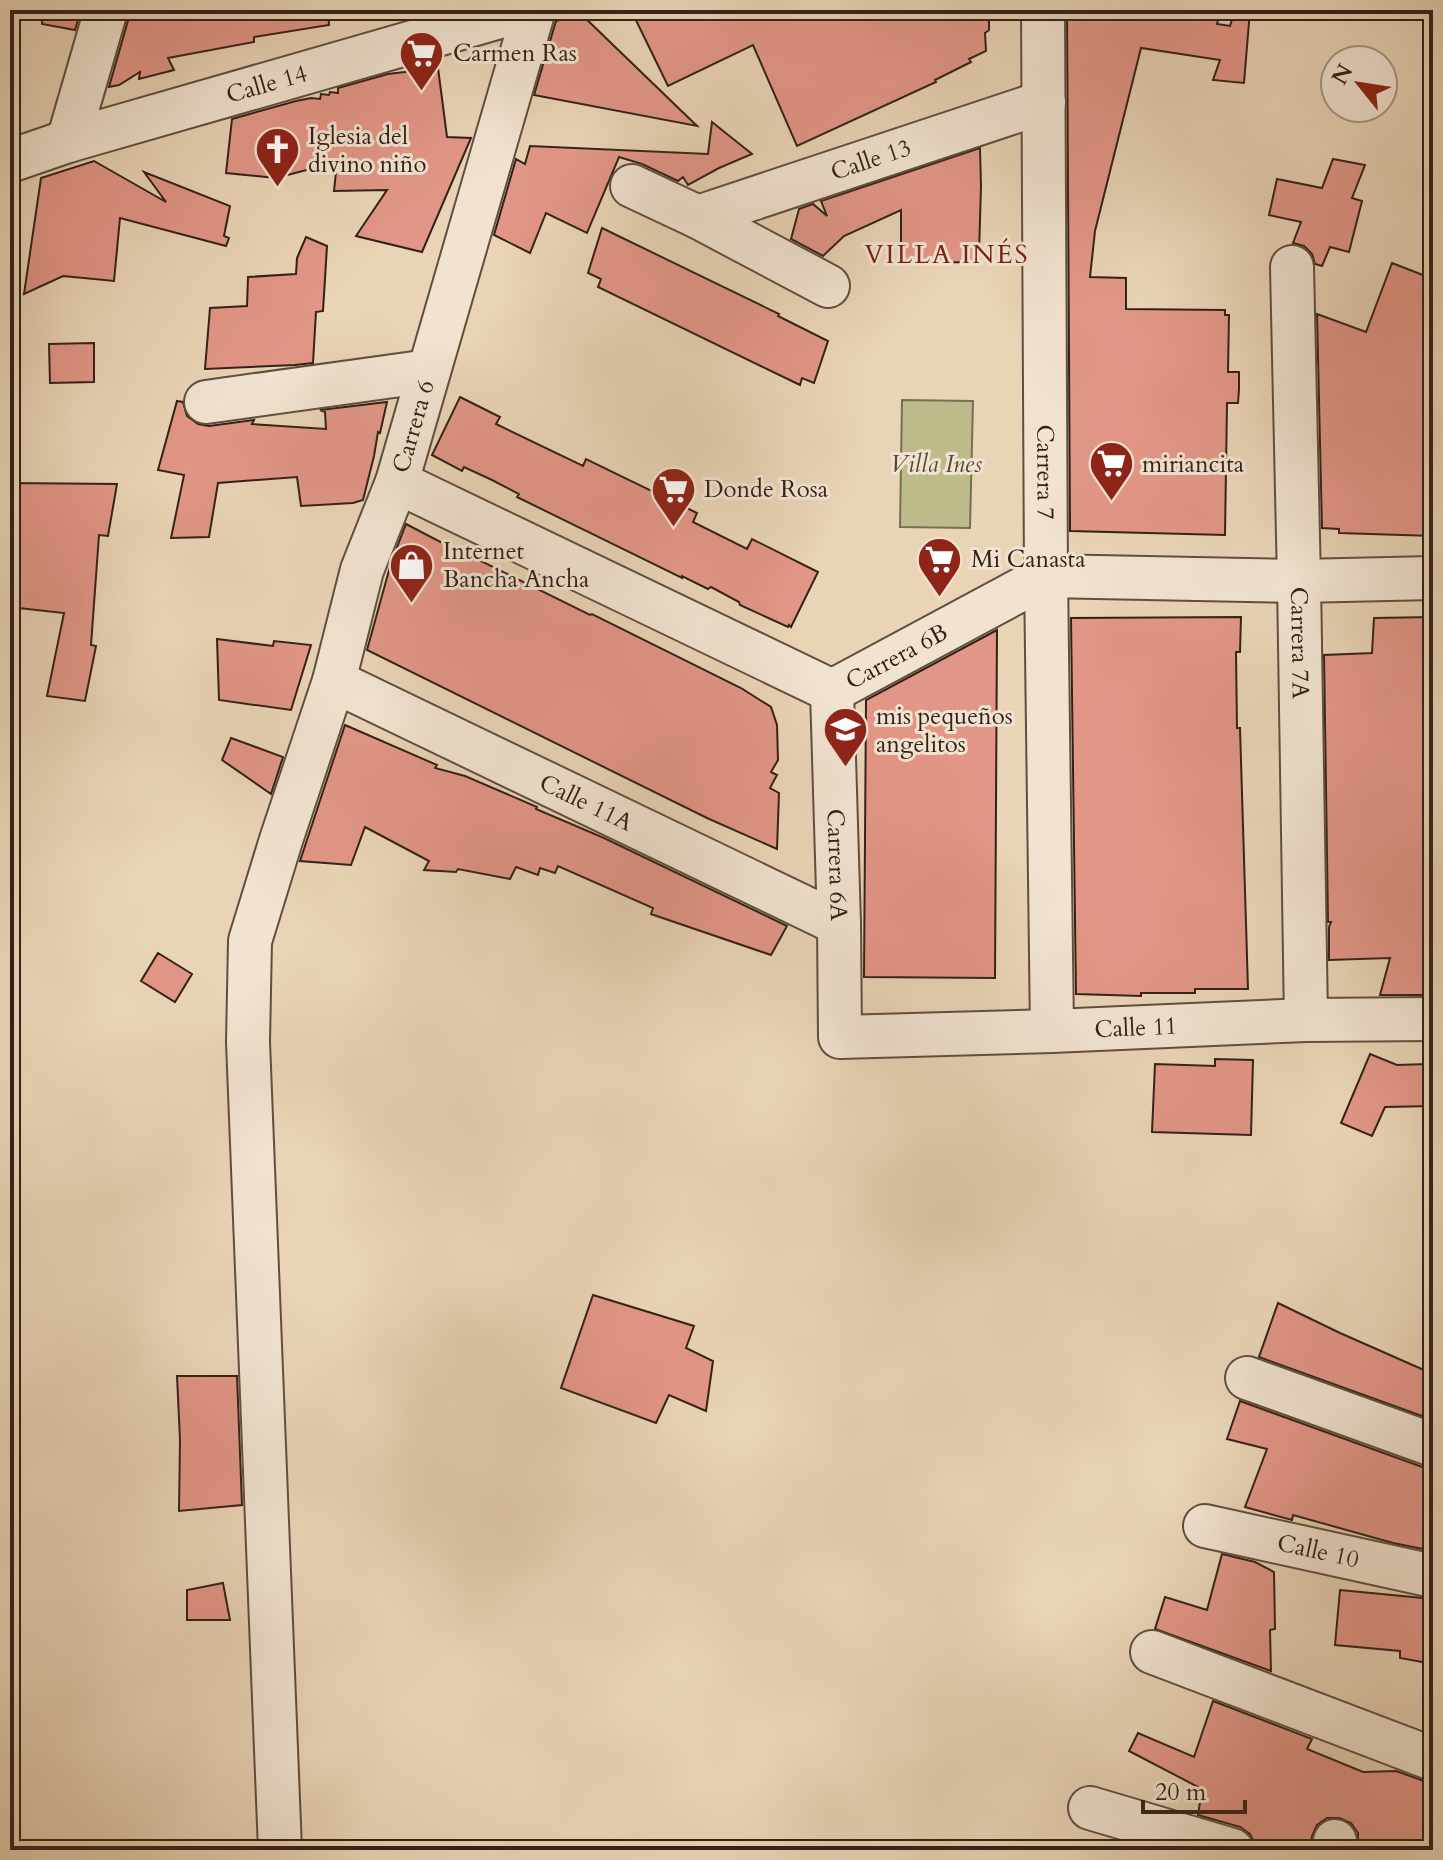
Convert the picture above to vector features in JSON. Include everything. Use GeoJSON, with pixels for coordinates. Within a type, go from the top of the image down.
{"type":"FeatureCollection","features":[{"type":"Feature","properties":{"kind":"street"},"geometry":{"type":"LineString","coordinates":[[68,141],[106,10]]}},
{"type":"Feature","properties":{"kind":"street","name":"Calle 14"},"geometry":{"type":"LineString","coordinates":[[10,161],[68,141],[524,10]]}},
{"type":"Feature","properties":{"kind":"street","name":"Carrera 6"},"geometry":{"type":"LineString","coordinates":[[280,1850],[248,1042],[250,941],[334,681],[362,570],[397,482],[534,10]]}},
{"type":"Feature","properties":{"kind":"street","name":"Carrera 7"},"geometry":{"type":"LineString","coordinates":[[1043,10],[1052,1031]]}},
{"type":"Feature","properties":{"kind":"street","name":"Calle 13"},"geometry":{"type":"LineString","coordinates":[[698,217],[1044,102]]}},
{"type":"Feature","properties":{"kind":"street"},"geometry":{"type":"LineString","coordinates":[[632,186],[828,286]]}},
{"type":"Feature","properties":{"kind":"street","name":"Carrera 7A"},"geometry":{"type":"LineString","coordinates":[[1292,267],[1306,1020]]}},
{"type":"Feature","properties":{"kind":"street"},"geometry":{"type":"LineString","coordinates":[[206,402],[429,371]]}},
{"type":"Feature","properties":{"kind":"street","name":"Carrera 6B"},"geometry":{"type":"LineString","coordinates":[[397,482],[832,691],[1046,576],[1299,581],[1433,578]]}},
{"type":"Feature","properties":{"kind":"street","name":"Calle 11A"},"geometry":{"type":"LineString","coordinates":[[334,681],[839,924]]}},
{"type":"Feature","properties":{"kind":"street","name":"Carrera 6A"},"geometry":{"type":"LineString","coordinates":[[832,691],[840,1037]]}},
{"type":"Feature","properties":{"kind":"street","name":"Calle 11"},"geometry":{"type":"LineString","coordinates":[[840,1037],[1306,1020],[1433,1019]]}},
{"type":"Feature","properties":{"kind":"street"},"geometry":{"type":"LineString","coordinates":[[1247,1378],[1433,1445]]}},
{"type":"Feature","properties":{"kind":"street","name":"Calle 10"},"geometry":{"type":"LineString","coordinates":[[1205,1526],[1433,1576]]}},
{"type":"Feature","properties":{"kind":"street"},"geometry":{"type":"LineString","coordinates":[[1152,1652],[1433,1759]]}},
{"type":"Feature","properties":{"kind":"street"},"geometry":{"type":"LineString","coordinates":[[1090,1808],[1232,1850]]}},
{"type":"Feature","properties":{"kind":"green space","name":"Villa Ines"},"geometry":{"type":"Polygon","coordinates":[[[902,400],[973,401],[970,528],[900,527],[902,400]]]}},
{"type":"Feature","properties":{"kind":"building"},"geometry":{"type":"Polygon","coordinates":[[[43,10],[81,10],[75,30],[42,24],[43,10]]]}},
{"type":"Feature","properties":{"kind":"building"},"geometry":{"type":"Polygon","coordinates":[[[129,10],[328,10],[329,25],[254,37],[254,42],[168,58],[174,70],[139,79],[140,72],[119,85],[109,87],[129,10]]]}},
{"type":"Feature","properties":{"kind":"building"},"geometry":{"type":"Polygon","coordinates":[[[631,10],[989,10],[989,30],[985,33],[986,51],[969,59],[971,62],[936,82],[797,146],[753,45],[668,86],[631,10]]]}},
{"type":"Feature","properties":{"kind":"building"},"geometry":{"type":"Polygon","coordinates":[[[1067,10],[1221,10],[1217,24],[1230,26],[1235,10],[1250,10],[1244,83],[1213,80],[1220,60],[1141,48],[1095,231],[1090,277],[1126,278],[1126,309],[1225,310],[1225,315],[1229,315],[1228,372],[1239,372],[1239,389],[1238,403],[1227,403],[1225,535],[1070,531],[1067,10]]]}},
{"type":"Feature","properties":{"kind":"building"},"geometry":{"type":"Polygon","coordinates":[[[581,14],[697,126],[534,95],[556,21],[581,14]]]}},
{"type":"Feature","properties":{"kind":"building"},"geometry":{"type":"Polygon","coordinates":[[[438,68],[447,137],[471,138],[422,252],[356,236],[387,190],[334,191],[337,162],[276,178],[226,173],[232,119],[296,101],[320,99],[321,94],[338,93],[338,88],[388,74],[438,68]]]}},
{"type":"Feature","properties":{"kind":"building"},"geometry":{"type":"Polygon","coordinates":[[[712,122],[752,154],[688,185],[683,177],[678,181],[619,157],[587,233],[546,213],[530,253],[494,235],[516,159],[525,164],[530,146],[708,154],[712,122]]]}},
{"type":"Feature","properties":{"kind":"building"},"geometry":{"type":"Polygon","coordinates":[[[980,148],[979,253],[974,253],[974,262],[901,263],[901,210],[844,236],[823,256],[791,239],[799,209],[813,204],[827,216],[821,201],[980,148]]]}},
{"type":"Feature","properties":{"kind":"building"},"geometry":{"type":"Polygon","coordinates":[[[1333,159],[1365,165],[1352,198],[1362,201],[1349,252],[1330,247],[1322,266],[1315,264],[1312,254],[1304,246],[1293,243],[1301,222],[1269,215],[1277,179],[1322,188],[1333,159]]]}},
{"type":"Feature","properties":{"kind":"building"},"geometry":{"type":"Polygon","coordinates":[[[94,161],[166,202],[144,172],[230,206],[224,236],[229,238],[226,246],[120,218],[114,281],[63,276],[24,294],[41,178],[94,161]]]}},
{"type":"Feature","properties":{"kind":"building"},"geometry":{"type":"Polygon","coordinates":[[[602,228],[828,341],[814,383],[802,378],[800,385],[598,287],[601,279],[588,273],[602,228]]]}},
{"type":"Feature","properties":{"kind":"building"},"geometry":{"type":"Polygon","coordinates":[[[306,237],[327,246],[323,311],[316,312],[313,363],[205,369],[210,308],[247,306],[248,277],[296,274],[297,258],[306,237]]]}},
{"type":"Feature","properties":{"kind":"building"},"geometry":{"type":"Polygon","coordinates":[[[1392,263],[1433,279],[1433,536],[1339,533],[1339,529],[1322,528],[1317,314],[1366,332],[1392,263]]]}},
{"type":"Feature","properties":{"kind":"building"},"geometry":{"type":"Polygon","coordinates":[[[94,343],[94,382],[50,383],[49,344],[94,343]]]}},
{"type":"Feature","properties":{"kind":"building"},"geometry":{"type":"Polygon","coordinates":[[[460,397],[500,417],[496,424],[583,466],[586,459],[697,513],[693,522],[747,549],[752,539],[818,572],[791,627],[740,605],[711,587],[708,589],[682,578],[517,497],[519,494],[492,480],[464,467],[462,471],[432,455],[460,397]]]}},
{"type":"Feature","properties":{"kind":"building"},"geometry":{"type":"Polygon","coordinates":[[[177,401],[183,402],[187,416],[198,424],[209,426],[254,420],[252,424],[326,429],[325,412],[320,410],[387,402],[363,500],[301,506],[297,477],[218,483],[209,537],[171,538],[184,475],[158,470],[177,401]]]}},
{"type":"Feature","properties":{"kind":"building"},"geometry":{"type":"Polygon","coordinates":[[[10,483],[117,484],[108,536],[99,535],[91,645],[96,646],[85,701],[47,696],[64,613],[10,607],[10,483]]]}},
{"type":"Feature","properties":{"kind":"building"},"geometry":{"type":"Polygon","coordinates":[[[406,524],[741,688],[771,707],[777,725],[778,760],[771,772],[777,775],[770,788],[779,793],[777,849],[707,818],[367,650],[391,563],[406,524]]]}},
{"type":"Feature","properties":{"kind":"building"},"geometry":{"type":"Polygon","coordinates":[[[1241,617],[1240,652],[1236,652],[1237,728],[1240,728],[1248,989],[1195,989],[1195,993],[1141,993],[1141,996],[1076,994],[1071,618],[1241,617]]]}},
{"type":"Feature","properties":{"kind":"building"},"geometry":{"type":"Polygon","coordinates":[[[1433,617],[1433,995],[1380,995],[1390,958],[1329,960],[1331,922],[1328,922],[1324,655],[1372,653],[1374,618],[1433,617]]]}},
{"type":"Feature","properties":{"kind":"building"},"geometry":{"type":"Polygon","coordinates":[[[997,630],[995,978],[864,977],[866,700],[997,630]]]}},
{"type":"Feature","properties":{"kind":"building"},"geometry":{"type":"Polygon","coordinates":[[[217,639],[273,646],[274,641],[311,645],[291,710],[219,700],[217,639]]]}},
{"type":"Feature","properties":{"kind":"building"},"geometry":{"type":"Polygon","coordinates":[[[345,725],[437,765],[435,768],[465,776],[537,807],[787,926],[771,955],[651,914],[653,908],[558,866],[555,873],[540,868],[538,875],[516,867],[510,879],[458,869],[456,872],[424,870],[429,861],[365,827],[351,865],[300,861],[345,725]]]}},
{"type":"Feature","properties":{"kind":"building"},"geometry":{"type":"Polygon","coordinates":[[[231,738],[283,757],[271,794],[222,760],[231,738]]]}},
{"type":"Feature","properties":{"kind":"building"},"geometry":{"type":"Polygon","coordinates":[[[158,953],[192,974],[175,1002],[141,981],[158,953]]]}},
{"type":"Feature","properties":{"kind":"building"},"geometry":{"type":"Polygon","coordinates":[[[1370,1054],[1397,1065],[1427,1064],[1428,1071],[1433,1071],[1433,1106],[1385,1107],[1372,1136],[1341,1123],[1370,1054]]]}},
{"type":"Feature","properties":{"kind":"building"},"geometry":{"type":"Polygon","coordinates":[[[1215,1059],[1253,1060],[1251,1135],[1152,1132],[1155,1064],[1215,1066],[1215,1059]]]}},
{"type":"Feature","properties":{"kind":"building"},"geometry":{"type":"Polygon","coordinates":[[[593,1295],[694,1326],[686,1348],[713,1361],[706,1411],[669,1395],[656,1423],[561,1388],[593,1295]]]}},
{"type":"Feature","properties":{"kind":"building"},"geometry":{"type":"Polygon","coordinates":[[[1278,1303],[1433,1374],[1433,1420],[1259,1357],[1278,1303]]]}},
{"type":"Feature","properties":{"kind":"building"},"geometry":{"type":"Polygon","coordinates":[[[177,1376],[237,1376],[242,1505],[179,1511],[177,1376]]]}},
{"type":"Feature","properties":{"kind":"building"},"geometry":{"type":"Polygon","coordinates":[[[1240,1401],[1425,1468],[1433,1468],[1433,1551],[1293,1515],[1292,1520],[1245,1507],[1267,1449],[1227,1439],[1240,1401]]]}},
{"type":"Feature","properties":{"kind":"building"},"geometry":{"type":"Polygon","coordinates":[[[1222,1554],[1255,1562],[1274,1572],[1275,1629],[1270,1630],[1271,1671],[1155,1629],[1165,1597],[1207,1610],[1222,1554]]]}},
{"type":"Feature","properties":{"kind":"building"},"geometry":{"type":"Polygon","coordinates":[[[223,1583],[230,1620],[187,1620],[187,1590],[223,1583]]]}},
{"type":"Feature","properties":{"kind":"building"},"geometry":{"type":"Polygon","coordinates":[[[1340,1590],[1433,1599],[1433,1664],[1400,1658],[1400,1651],[1335,1645],[1340,1590]]]}},
{"type":"Feature","properties":{"kind":"building"},"geometry":{"type":"Polygon","coordinates":[[[1213,1701],[1312,1739],[1307,1749],[1363,1772],[1396,1771],[1433,1782],[1433,1850],[1358,1850],[1358,1833],[1351,1823],[1339,1818],[1327,1818],[1317,1825],[1310,1850],[1255,1850],[1250,1834],[1240,1827],[1198,1815],[1202,1789],[1129,1751],[1138,1733],[1194,1757],[1213,1701]]]}},
{"type":"Feature","properties":{"kind":"place","name":"Carmen Ras"},"geometry":{"type":"Point","coordinates":[422,92]}},
{"type":"Feature","properties":{"kind":"place","name":"Iglesia del divino niño"},"geometry":{"type":"Point","coordinates":[277,189]}},
{"type":"Feature","properties":{"kind":"place","name":"miriancita"},"geometry":{"type":"Point","coordinates":[1111,503]}},
{"type":"Feature","properties":{"kind":"place","name":"Donde Rosa"},"geometry":{"type":"Point","coordinates":[673,528]}},
{"type":"Feature","properties":{"kind":"place","name":"Mi Canasta"},"geometry":{"type":"Point","coordinates":[940,598]}},
{"type":"Feature","properties":{"kind":"place","name":"Internet Bancha Ancha"},"geometry":{"type":"Point","coordinates":[412,604]}},
{"type":"Feature","properties":{"kind":"place","name":"mis pequeños angelitos"},"geometry":{"type":"Point","coordinates":[845,769]}},
{"type":"Feature","properties":{"kind":"district","name":"VILLA INÉS"},"geometry":{"type":"Point","coordinates":[947,254]}}]}
